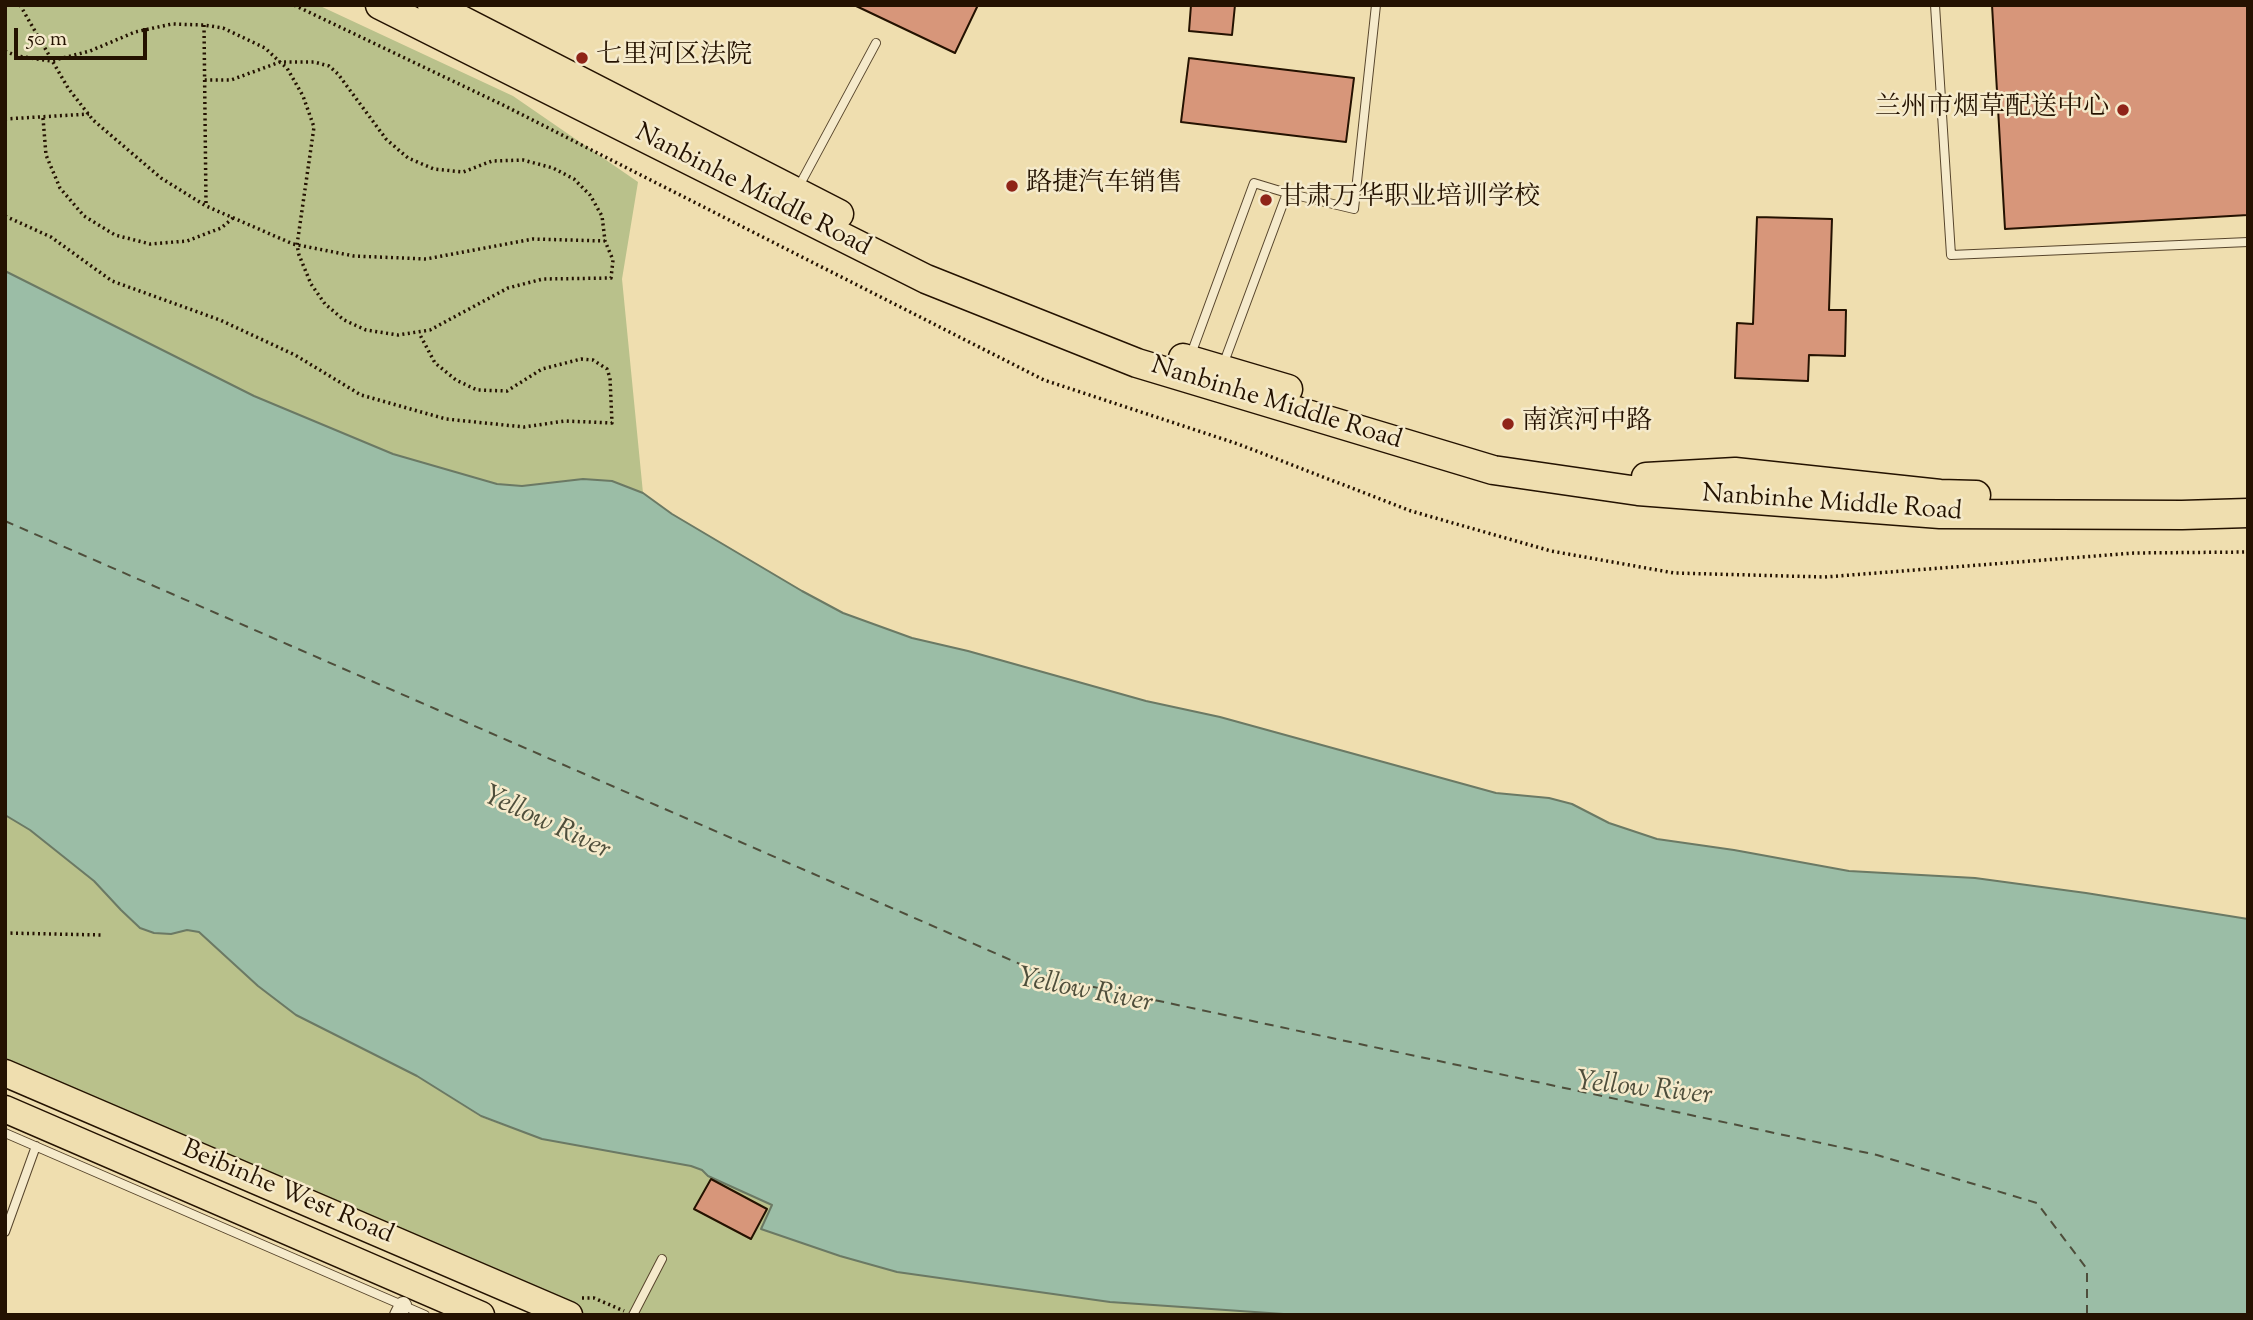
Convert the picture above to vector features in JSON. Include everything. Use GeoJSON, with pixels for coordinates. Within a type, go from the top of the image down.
{"type":"FeatureCollection","features":[{"type":"Feature","properties":{"kind":"highway","name":"Nanbinhe Middle Road"},"geometry":{"type":"LineString","coordinates":[[380,5],[926,279],[1137,363],[1493,470],[1638,491],[1940,514],[2248,513]]}},
{"type":"Feature","properties":{"kind":"highway","name":"Nanbinhe Middle Road"},"geometry":{"type":"LineString","coordinates":[[432,5],[938,265],[1139,344],[1492,450],[1600,472],[1641,477],[1735,472],[1940,494],[2189,498],[2248,495]]}},
{"type":"Feature","properties":{"kind":"main road","name":"Beibinhe West Road"},"geometry":{"type":"LineString","coordinates":[[5,1073],[580,1311]]}},
{"type":"Feature","properties":{"kind":"main road","name":"Beibinhe West Road"},"geometry":{"type":"LineString","coordinates":[[5,1109],[481,1315]]}},
{"type":"Feature","properties":{"kind":"lane"},"geometry":{"type":"LineString","coordinates":[[1189,359],[1254,183],[1287,194],[1354,209],[1376,5]]}},
{"type":"Feature","properties":{"kind":"lane"},"geometry":{"type":"LineString","coordinates":[[1935,5],[1951,255],[2248,242]]}},
{"type":"Feature","properties":{"kind":"lane"},"geometry":{"type":"LineString","coordinates":[[796,192],[876,43]]}},
{"type":"Feature","properties":{"kind":"lane"},"geometry":{"type":"LineString","coordinates":[[1222,368],[1287,194]]}},
{"type":"Feature","properties":{"kind":"lane"},"geometry":{"type":"LineString","coordinates":[[5,1133],[400,1310],[425,1315]]}},
{"type":"Feature","properties":{"kind":"lane"},"geometry":{"type":"LineString","coordinates":[[5,1232],[36,1146]]}},
{"type":"Feature","properties":{"kind":"lane"},"geometry":{"type":"LineString","coordinates":[[633,1315],[662,1259]]}},
{"type":"Feature","properties":{"kind":"path"},"geometry":{"type":"LineString","coordinates":[[20,5],[68,88],[89,114],[161,178],[206,206],[297,245],[354,256],[426,259],[533,239],[606,241]]}},
{"type":"Feature","properties":{"kind":"path"},"geometry":{"type":"LineString","coordinates":[[5,51],[17,56],[51,61],[90,51],[135,33],[172,24],[204,24],[244,37],[265,48],[280,62],[287,68],[303,96],[314,127],[297,245],[311,284],[325,304],[344,320],[366,330],[398,335],[430,330],[508,288],[543,279],[611,278],[612,260],[601,216],[590,195],[573,179],[553,167],[523,160],[492,161],[463,172],[434,169],[408,158],[386,139],[338,74],[329,66],[314,62],[280,62],[231,80],[204,80]]}},
{"type":"Feature","properties":{"kind":"path"},"geometry":{"type":"LineString","coordinates":[[204,24],[206,206]]}},
{"type":"Feature","properties":{"kind":"path"},"geometry":{"type":"LineString","coordinates":[[5,119],[89,114]]}},
{"type":"Feature","properties":{"kind":"path"},"geometry":{"type":"LineString","coordinates":[[43,118],[46,155],[60,188],[84,216],[115,235],[150,244],[187,241],[221,228],[233,218]]}},
{"type":"Feature","properties":{"kind":"path"},"geometry":{"type":"LineString","coordinates":[[5,216],[51,236],[112,281],[220,320],[295,355],[361,395],[446,419],[524,428],[565,421],[612,423],[610,378],[607,369],[593,360],[581,359],[542,369],[507,391],[477,390],[456,380],[435,363],[419,332]]}},
{"type":"Feature","properties":{"kind":"path"},"geometry":{"type":"LineString","coordinates":[[5,933],[102,935]]}},
{"type":"Feature","properties":{"kind":"path"},"geometry":{"type":"LineString","coordinates":[[580,1311],[594,1298],[633,1315]]}},
{"type":"Feature","properties":{"kind":"shaded area"},"geometry":{"type":"Polygon","coordinates":[[[5,5],[318,5],[513,96],[638,182],[622,279],[643,493],[612,481],[583,479],[522,486],[497,484],[393,454],[254,396],[5,271],[5,5]]]}},
{"type":"Feature","properties":{"kind":"shaded area"},"geometry":{"type":"Polygon","coordinates":[[[5,815],[30,830],[94,881],[140,928],[154,933],[171,934],[187,930],[199,932],[258,986],[296,1015],[417,1076],[481,1117],[542,1139],[702,1170],[708,1176],[772,1205],[762,1229],[897,1272],[1110,1302],[1298,1315],[569,1315],[5,1073],[5,815]]]}},
{"type":"Feature","properties":{"kind":"water","name":"Yellow River"},"geometry":{"type":"Polygon","coordinates":[[[5,271],[254,396],[393,454],[497,484],[522,486],[583,479],[612,481],[643,493],[672,514],[802,591],[843,613],[912,638],[1146,701],[1220,717],[1496,793],[1549,798],[1572,804],[1609,823],[1657,839],[1849,871],[1975,878],[2248,919],[2248,1315],[1298,1315],[1110,1302],[897,1272],[840,1256],[761,1229],[772,1205],[708,1176],[702,1170],[542,1139],[481,1116],[417,1076],[296,1015],[258,986],[199,932],[187,930],[171,934],[154,933],[140,928],[94,881],[30,830],[5,815],[5,271]]]}},
{"type":"Feature","properties":{"kind":"building"},"geometry":{"type":"Polygon","coordinates":[[[854,5],[978,5],[955,53],[854,5]]]}},
{"type":"Feature","properties":{"kind":"building"},"geometry":{"type":"Polygon","coordinates":[[[1191,5],[1235,5],[1232,35],[1189,31],[1191,5]]]}},
{"type":"Feature","properties":{"kind":"building","name":"兰州市烟草配送中心"},"geometry":{"type":"Polygon","coordinates":[[[1992,5],[2248,5],[2248,215],[2005,229],[1992,5]]]}},
{"type":"Feature","properties":{"kind":"building"},"geometry":{"type":"Polygon","coordinates":[[[1189,58],[1354,78],[1346,142],[1181,122],[1189,58]]]}},
{"type":"Feature","properties":{"kind":"building"},"geometry":{"type":"Polygon","coordinates":[[[1757,217],[1832,219],[1829,310],[1846,310],[1845,356],[1809,355],[1808,381],[1735,378],[1737,323],[1753,324],[1757,217]]]}},
{"type":"Feature","properties":{"kind":"building"},"geometry":{"type":"Polygon","coordinates":[[[711,1179],[767,1209],[751,1239],[694,1209],[711,1179]]]}},
{"type":"Feature","properties":{"kind":"ferry route"},"geometry":{"type":"LineString","coordinates":[[5,521],[1052,978],[1877,1155],[2037,1203],[2087,1269],[2087,1315]]}},
{"type":"Feature","properties":{"kind":"place","name":"七里河区法院"},"geometry":{"type":"Point","coordinates":[582,58]}},
{"type":"Feature","properties":{"kind":"place","name":"兰州市烟草配送中心"},"geometry":{"type":"Point","coordinates":[2123,110]}},
{"type":"Feature","properties":{"kind":"place","name":"路捷汽车销售"},"geometry":{"type":"Point","coordinates":[1012,186]}},
{"type":"Feature","properties":{"kind":"place","name":"甘肃万华职业培训学校"},"geometry":{"type":"Point","coordinates":[1266,200]}},
{"type":"Feature","properties":{"kind":"place","name":"南滨河中路"},"geometry":{"type":"Point","coordinates":[1508,424]}}]}
